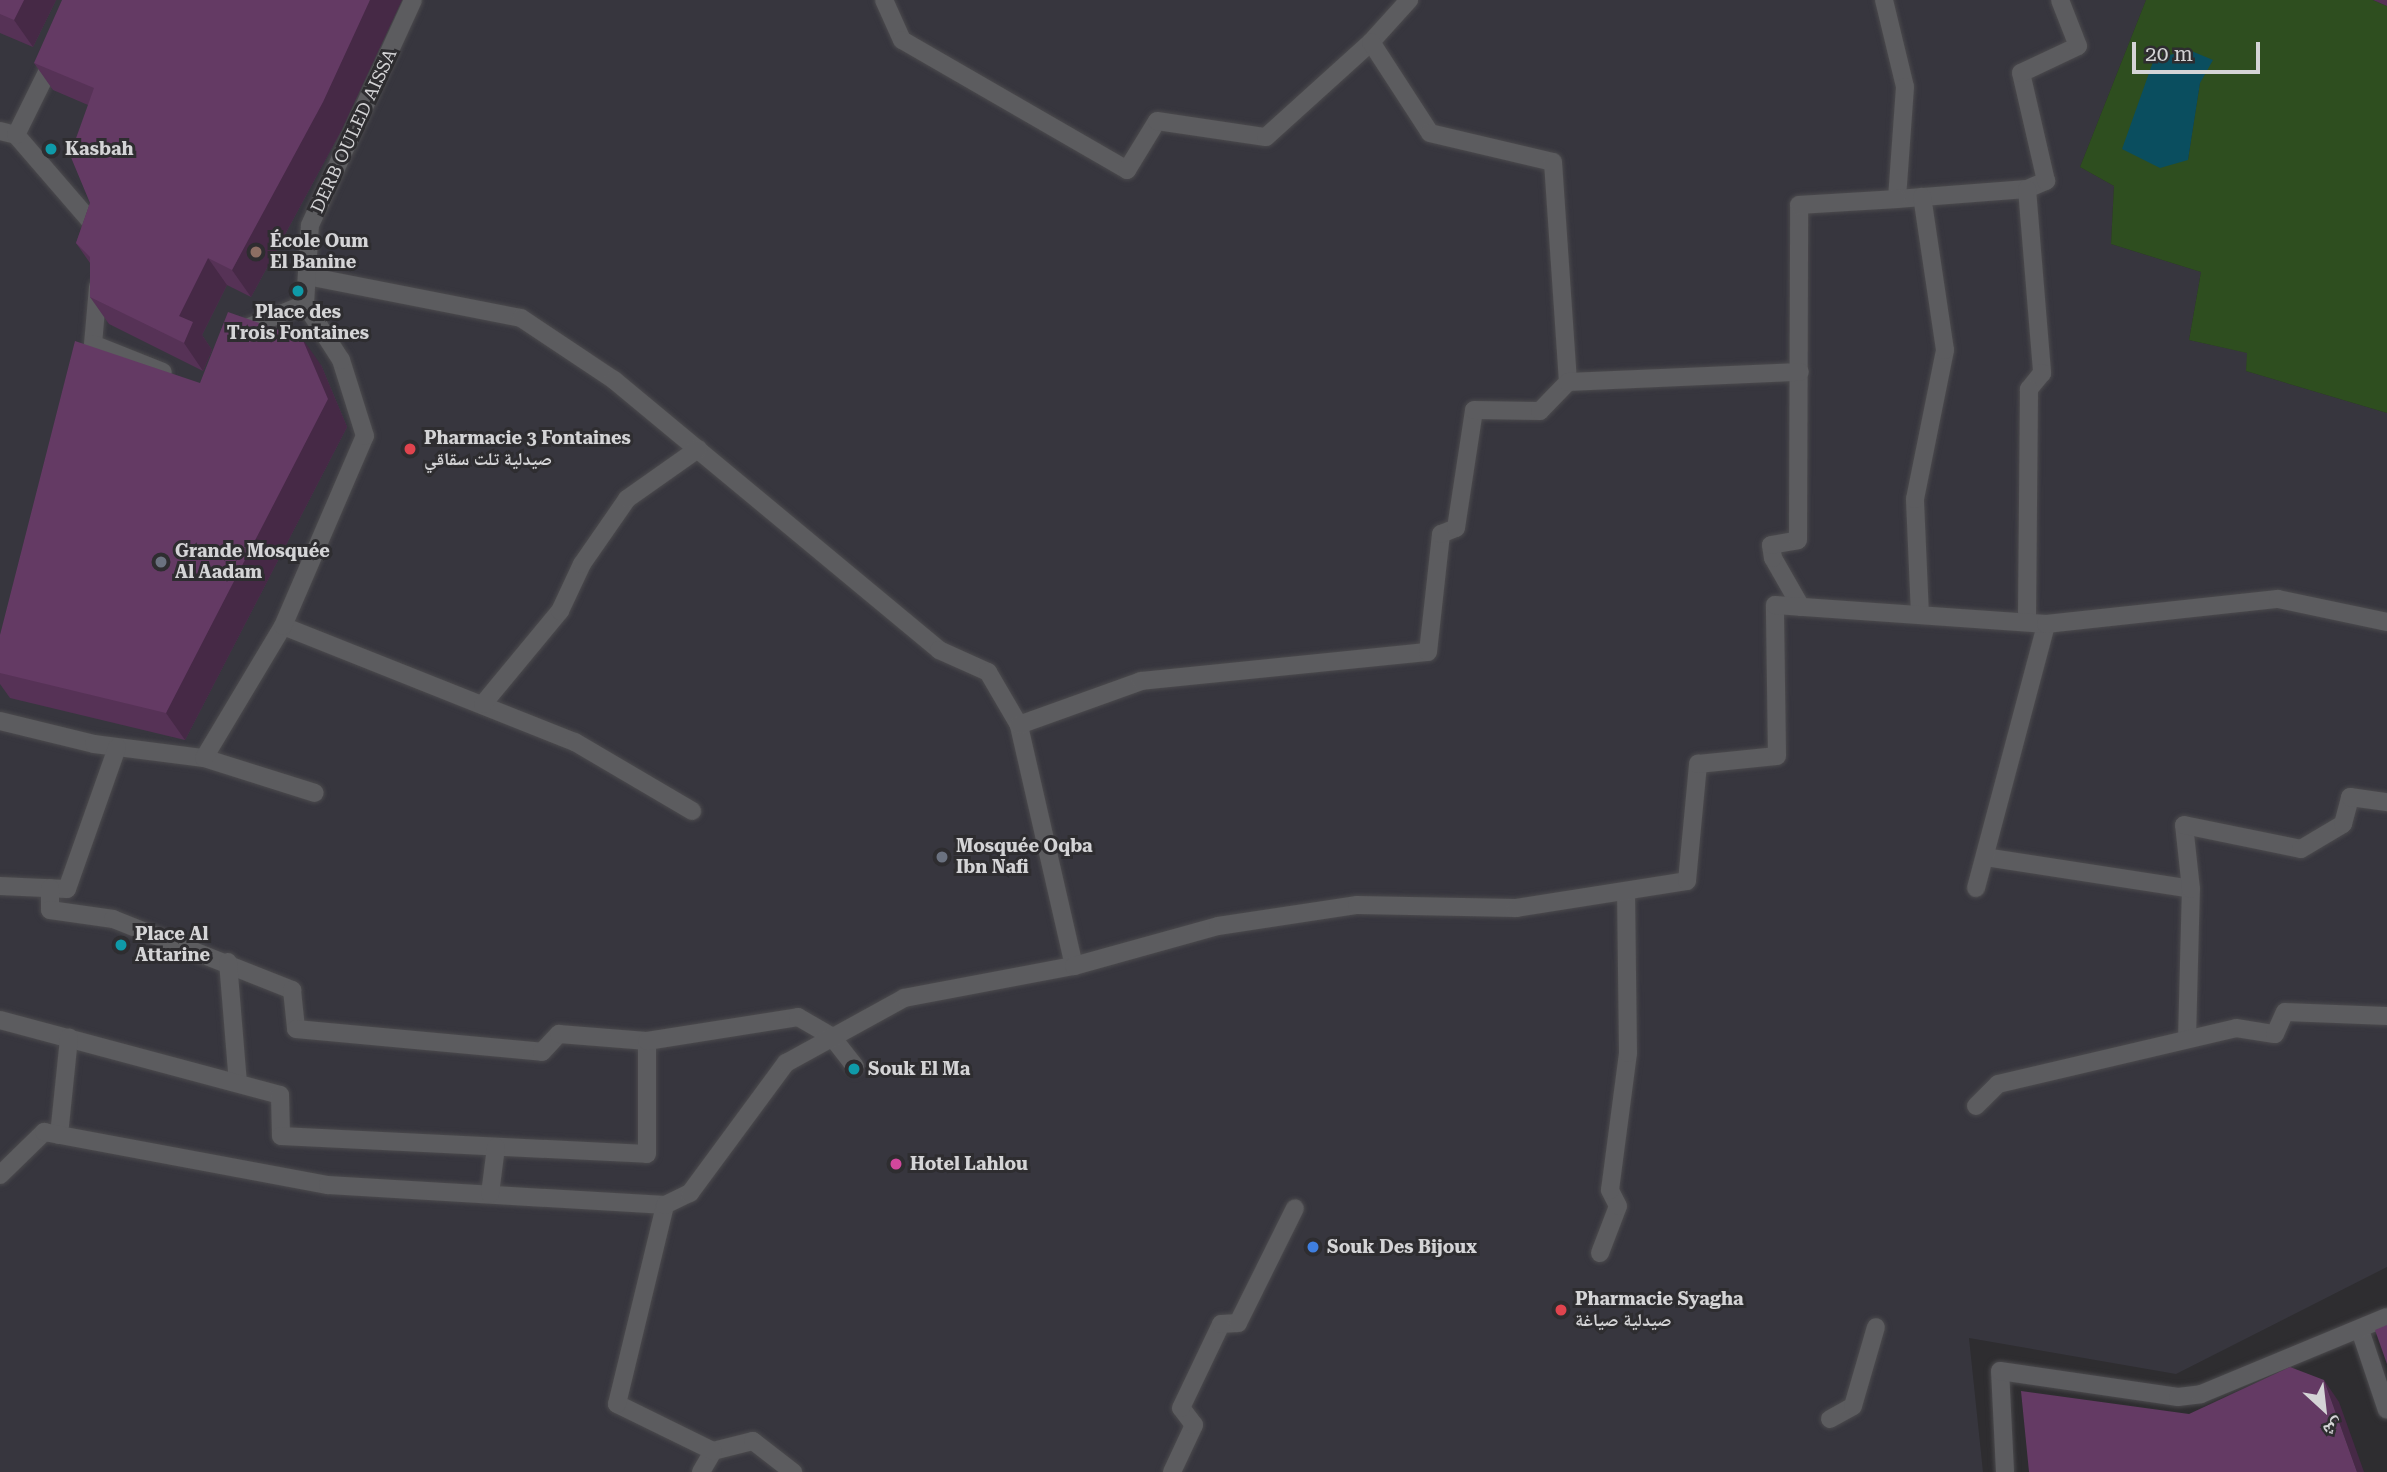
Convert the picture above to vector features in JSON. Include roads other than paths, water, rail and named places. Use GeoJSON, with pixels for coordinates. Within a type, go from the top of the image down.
{"type":"FeatureCollection","features":[{"type":"Feature","properties":{"kind":"street","name":"DERB OULED AISSA"},"geometry":{"type":"LineString","coordinates":[[305,304],[310,225],[414,0]]}},
{"type":"Feature","properties":{"kind":"street"},"geometry":{"type":"LineString","coordinates":[[884,0],[902,40],[1127,170],[1157,121],[1266,137],[1371,42],[1409,0]]}},
{"type":"Feature","properties":{"kind":"street"},"geometry":{"type":"LineString","coordinates":[[1884,0],[1905,87],[1897,199]]}},
{"type":"Feature","properties":{"kind":"street"},"geometry":{"type":"LineString","coordinates":[[1801,607],[1773,558],[1771,545],[1798,540],[1799,205],[2027,189],[2046,181],[2021,73],[2078,46],[2060,0]]}},
{"type":"Feature","properties":{"kind":"street"},"geometry":{"type":"LineString","coordinates":[[66,34],[8,133],[97,229],[94,262],[100,294],[93,344],[183,380]]}},
{"type":"Feature","properties":{"kind":"street"},"geometry":{"type":"LineString","coordinates":[[1371,42],[1430,133],[1553,162],[1568,382]]}},
{"type":"Feature","properties":{"kind":"street"},"geometry":{"type":"LineString","coordinates":[[2027,189],[2042,373],[2029,389],[2027,622]]}},
{"type":"Feature","properties":{"kind":"street"},"geometry":{"type":"LineString","coordinates":[[1920,615],[1915,499],[1945,350],[1922,197]]}},
{"type":"Feature","properties":{"kind":"street"},"geometry":{"type":"LineString","coordinates":[[307,276],[521,318],[614,380],[939,650],[988,672],[1019,725],[1074,966]]}},
{"type":"Feature","properties":{"kind":"street"},"geometry":{"type":"LineString","coordinates":[[204,758],[283,626],[365,436],[341,360],[305,304],[234,333],[229,344]]}},
{"type":"Feature","properties":{"kind":"street"},"geometry":{"type":"LineString","coordinates":[[1019,725],[1141,681],[1428,652],[1441,534],[1456,528],[1475,410],[1540,411],[1568,382],[1800,372]]}},
{"type":"Feature","properties":{"kind":"street"},"geometry":{"type":"LineString","coordinates":[[483,704],[560,611],[582,564],[627,499],[698,449]]}},
{"type":"Feature","properties":{"kind":"street"},"geometry":{"type":"LineString","coordinates":[[0,1175],[44,1132],[328,1185],[665,1205],[690,1193],[786,1063],[904,998],[1074,966],[1218,926],[1357,905],[1516,908],[1687,881],[1698,764],[1777,756],[1775,605],[2046,624],[2278,599],[2387,622]]}},
{"type":"Feature","properties":{"kind":"street"},"geometry":{"type":"LineString","coordinates":[[1976,888],[2046,624]]}},
{"type":"Feature","properties":{"kind":"street"},"geometry":{"type":"LineString","coordinates":[[283,626],[575,742],[692,811]]}},
{"type":"Feature","properties":{"kind":"street"},"geometry":{"type":"LineString","coordinates":[[0,721],[117,748],[204,758],[315,793]]}},
{"type":"Feature","properties":{"kind":"street"},"geometry":{"type":"LineString","coordinates":[[0,886],[67,889],[117,748]]}},
{"type":"Feature","properties":{"kind":"street"},"geometry":{"type":"LineString","coordinates":[[2187,1039],[2191,889],[2184,825],[2301,849],[2343,824],[2350,797],[2387,802]]}},
{"type":"Feature","properties":{"kind":"street"},"geometry":{"type":"LineString","coordinates":[[1985,857],[2191,889]]}},
{"type":"Feature","properties":{"kind":"street"},"geometry":{"type":"LineString","coordinates":[[50,888],[50,910],[113,919],[228,962],[292,990],[296,1029],[542,1052],[559,1034],[647,1041],[798,1017],[832,1037],[855,1066]]}},
{"type":"Feature","properties":{"kind":"street"},"geometry":{"type":"LineString","coordinates":[[1600,1253],[1618,1206],[1610,1190],[1628,1053],[1626,891]]}},
{"type":"Feature","properties":{"kind":"street"},"geometry":{"type":"LineString","coordinates":[[228,962],[238,1083]]}},
{"type":"Feature","properties":{"kind":"street"},"geometry":{"type":"LineString","coordinates":[[1976,1106],[1998,1084],[2236,1028],[2275,1034],[2286,1012],[2387,1016]]}},
{"type":"Feature","properties":{"kind":"street"},"geometry":{"type":"LineString","coordinates":[[0,1020],[280,1095],[281,1136],[647,1154],[647,1041]]}},
{"type":"Feature","properties":{"kind":"street"},"geometry":{"type":"LineString","coordinates":[[59,1135],[69,1038]]}},
{"type":"Feature","properties":{"kind":"street"},"geometry":{"type":"LineString","coordinates":[[490,1194],[496,1147]]}},
{"type":"Feature","properties":{"kind":"street"},"geometry":{"type":"LineString","coordinates":[[665,1205],[617,1404],[713,1451],[753,1441],[793,1472]]}},
{"type":"Feature","properties":{"kind":"street"},"geometry":{"type":"LineString","coordinates":[[1172,1472],[1195,1425],[1181,1408],[1221,1324],[1238,1323],[1294,1208]]}},
{"type":"Feature","properties":{"kind":"street"},"geometry":{"type":"LineString","coordinates":[[2004,1472],[2000,1371],[2178,1397],[2223,1388],[2387,1317]]}},
{"type":"Feature","properties":{"kind":"street"},"geometry":{"type":"LineString","coordinates":[[1830,1419],[1853,1406],[1876,1326]]}},
{"type":"Feature","properties":{"kind":"street"},"geometry":{"type":"LineString","coordinates":[[2360,1329],[2387,1410]]}},
{"type":"Feature","properties":{"kind":"street"},"geometry":{"type":"LineString","coordinates":[[701,1472],[713,1451]]}},
{"type":"Feature","properties":{"kind":"water"},"geometry":{"type":"Polygon","coordinates":[[[2189,50],[2213,60],[2200,83],[2188,160],[2160,168],[2122,149],[2154,59],[2189,50]]]}},
{"type":"Feature","properties":{"kind":"place","name":"Kasbah"},"geometry":{"type":"Point","coordinates":[51,149]}},
{"type":"Feature","properties":{"kind":"place","name":"École Oum El Banine"},"geometry":{"type":"Point","coordinates":[256,252]}},
{"type":"Feature","properties":{"kind":"place","name":"Place des Trois Fontaines"},"geometry":{"type":"Point","coordinates":[298,291]}},
{"type":"Feature","properties":{"kind":"place","name":"Pharmacie 3 Fontaines صيدلية تلت سقاقي"},"geometry":{"type":"Point","coordinates":[410,449]}},
{"type":"Feature","properties":{"kind":"place","name":"Grande Mosquée Al Aadam"},"geometry":{"type":"Point","coordinates":[161,562]}},
{"type":"Feature","properties":{"kind":"place","name":"Mosquée Oqba Ibn Nafi"},"geometry":{"type":"Point","coordinates":[942,857]}},
{"type":"Feature","properties":{"kind":"place","name":"Place Al Attarine"},"geometry":{"type":"Point","coordinates":[121,945]}},
{"type":"Feature","properties":{"kind":"place","name":"Souk El Ma"},"geometry":{"type":"Point","coordinates":[854,1069]}},
{"type":"Feature","properties":{"kind":"place","name":"Hotel Lahlou"},"geometry":{"type":"Point","coordinates":[896,1164]}},
{"type":"Feature","properties":{"kind":"place","name":"Souk Des Bijoux"},"geometry":{"type":"Point","coordinates":[1313,1247]}},
{"type":"Feature","properties":{"kind":"place","name":"Pharmacie Syagha صيدلية صياغة"},"geometry":{"type":"Point","coordinates":[1561,1310]}}]}
